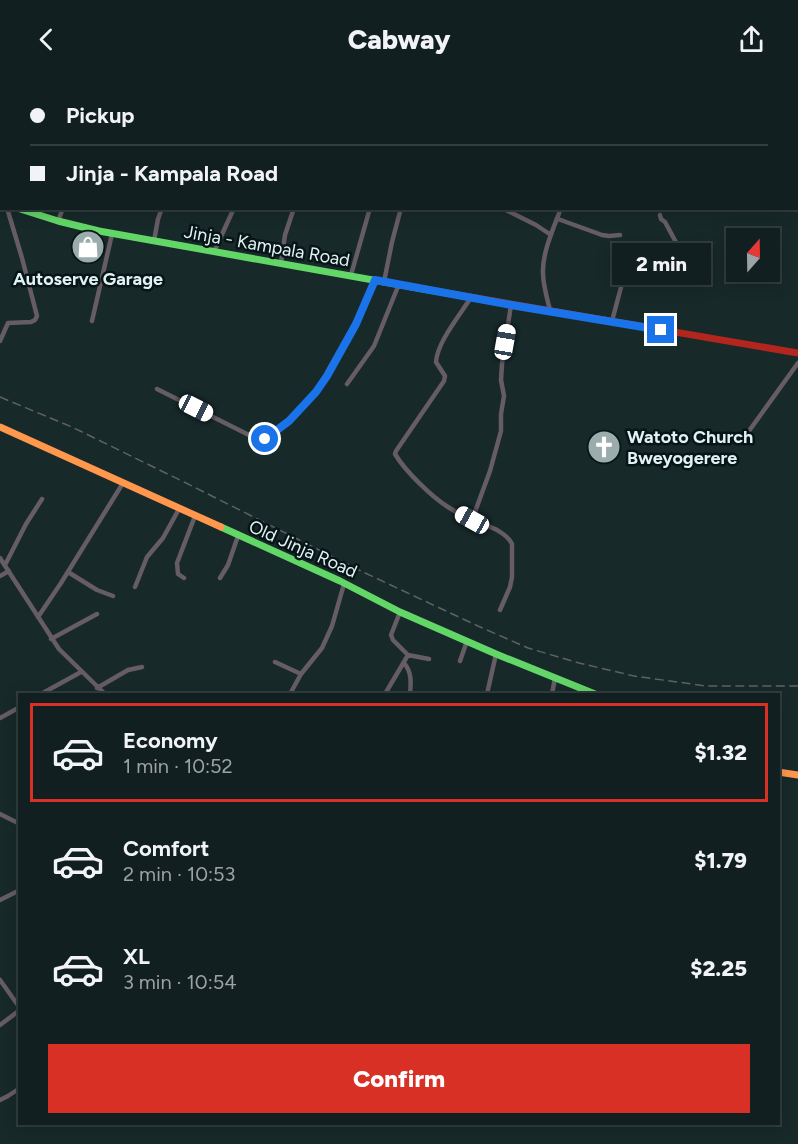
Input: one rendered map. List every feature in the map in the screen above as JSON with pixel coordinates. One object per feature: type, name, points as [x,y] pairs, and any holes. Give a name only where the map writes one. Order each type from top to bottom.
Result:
[{"type":"main road","name":"Jinja - Kampala Road","points":[[23,210],[58,222],[112,234],[798,353]]},
{"type":"main road","name":"Old Jinja Road","points":[[0,427],[344,584],[400,612],[592,693]]},
{"type":"main road","points":[[780,772],[798,775]]},
{"type":"street","points":[[0,341],[8,323],[31,322],[36,320],[37,316],[8,210]]},
{"type":"street","points":[[58,222],[62,210]]},
{"type":"street","points":[[154,241],[161,210]]},
{"type":"street","points":[[214,252],[233,210]]},
{"type":"street","points":[[281,263],[285,235],[293,210]]},
{"type":"street","points":[[351,275],[368,210]]},
{"type":"street","points":[[384,282],[400,210]]},
{"type":"street","points":[[506,210],[551,235]]},
{"type":"street","points":[[550,310],[543,269],[551,235],[560,210]]},
{"type":"street","points":[[612,321],[628,261],[640,254],[677,252],[678,246],[660,215]]},
{"type":"street","points":[[558,219],[602,235],[620,235]]},
{"type":"street","points":[[92,321],[112,234]]},
{"type":"street","points":[[157,389],[255,438],[265,439],[289,421],[316,392],[356,324],[375,280]]},
{"type":"street","points":[[347,384],[374,346],[399,284]]},
{"type":"street","points":[[471,298],[442,342],[438,353],[436,362],[445,376],[444,381],[395,454],[418,482],[439,501],[508,537],[512,543],[512,578],[500,610]]},
{"type":"street","points":[[472,520],[490,471],[501,431],[504,396],[501,380],[502,364],[511,305]]},
{"type":"street","points":[[748,431],[798,363]]},
{"type":"street","points":[[38,617],[123,483]]},
{"type":"street","points":[[6,565],[26,524],[42,499]]},
{"type":"street","points":[[135,587],[147,557],[163,538],[179,509]]},
{"type":"street","points":[[184,578],[178,574],[177,563],[195,516]]},
{"type":"street","points":[[220,578],[228,564],[238,536]]},
{"type":"street","points":[[0,558],[51,639],[104,693]]},
{"type":"street","points":[[0,576],[9,571]]},
{"type":"street","points":[[68,572],[97,590],[113,596]]},
{"type":"street","points":[[291,693],[325,641],[332,626],[344,584]]},
{"type":"street","points":[[400,612],[391,635],[393,640],[408,655],[429,659]]},
{"type":"street","points":[[51,639],[97,614]]},
{"type":"street","points":[[460,661],[467,642]]},
{"type":"street","points":[[487,693],[496,654]]},
{"type":"street","points":[[386,693],[408,655]]},
{"type":"street","points":[[275,662],[301,674]]},
{"type":"street","points":[[404,663],[410,674],[410,693]]},
{"type":"street","points":[[97,688],[128,670],[142,667]]},
{"type":"street","points":[[44,693],[81,672]]},
{"type":"street","points":[[552,693],[555,678]]},
{"type":"street","points":[[0,718],[18,708]]},
{"type":"street","points":[[0,814],[18,823]]},
{"type":"street","points":[[0,900],[18,891]]},
{"type":"street","points":[[0,980],[18,1006]]},
{"type":"street","points":[[0,1025],[18,1011]]},
{"type":"street","points":[[0,1093],[2,1099],[18,1089]]},
{"type":"railway","points":[[0,397],[72,427],[363,572],[528,648],[634,676],[706,686],[798,686]]},
{"type":"traffic: fast","points":[[23,210],[99,231],[429,290]]},
{"type":"traffic: fast","points":[[221,527],[340,581],[400,612],[593,693]]},
{"type":"traffic: slow","points":[[0,427],[221,527]]},
{"type":"traffic: slow","points":[[780,772],[798,775]]},
{"type":"traffic: jam","points":[[429,290],[798,353]]},
{"type":"place","name":"Autoserve Garage","points":[[88,247]]},
{"type":"place","name":"Watoto Church Bweyogerere","points":[[604,447]]},
{"type":"route","points":[[265,439],[289,421],[316,392],[356,324],[375,280],[661,330]]}]
